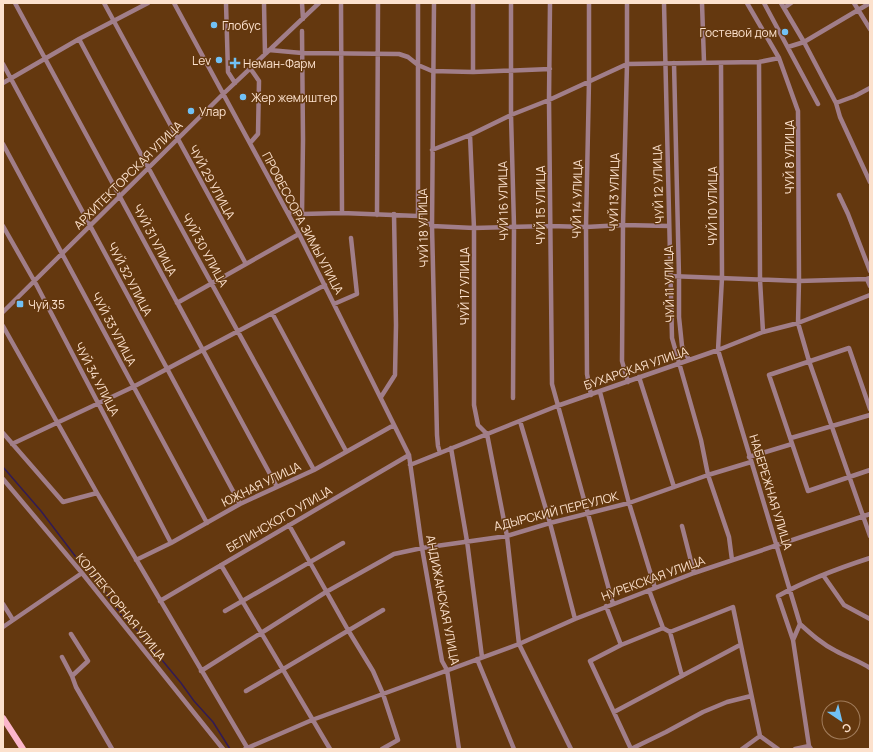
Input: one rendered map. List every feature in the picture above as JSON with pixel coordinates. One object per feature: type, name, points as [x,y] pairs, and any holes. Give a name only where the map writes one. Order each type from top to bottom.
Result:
[{"type":"main road","points":[[3,718],[23,749]]},
{"type":"street","name":"ЧУЙ 31 УЛИЦА","points":[[15,3],[277,487]]},
{"type":"street","name":"ЧУЙ 29 УЛИЦА","points":[[104,3],[246,264]]},
{"type":"street","points":[[3,83],[79,39],[148,3]]},
{"type":"street","name":"ПРОФЕССОРА ЗИМЫ УЛИЦА","points":[[174,3],[288,212],[409,455]]},
{"type":"street","points":[[226,3],[228,72],[235,83]]},
{"type":"street","points":[[264,3],[265,54]]},
{"type":"street","points":[[302,3],[303,19]]},
{"type":"street","name":"АРХИТЕКТОРСКАЯ УЛИЦА","points":[[3,312],[223,94],[319,3]]},
{"type":"street","points":[[341,3],[342,213]]},
{"type":"street","points":[[377,215],[378,3]]},
{"type":"street","points":[[418,3],[418,216]]},
{"type":"street","name":"ЧУЙ 18 УЛИЦА","points":[[434,3],[432,71],[432,226],[437,435],[440,453]]},
{"type":"street","points":[[473,3],[473,72]]},
{"type":"street","name":"ЧУЙ 16 УЛИЦА","points":[[511,3],[511,115],[514,226],[513,398]]},
{"type":"street","name":"ЧУЙ 15 УЛИЦА","points":[[550,3],[549,100],[552,384],[613,604]]},
{"type":"street","name":"ЧУЙ 14 УЛИЦА","points":[[589,3],[586,227],[587,374],[591,395]]},
{"type":"street","name":"ЧУЙ 13 УЛИЦА","points":[[627,3],[622,361],[628,382]]},
{"type":"street","name":"ЧУЙ 12 УЛИЦА","points":[[664,3],[672,338],[678,363],[702,440],[708,475],[729,537],[732,560]]},
{"type":"street","points":[[702,3],[704,62]]},
{"type":"street","name":"ЧУЙ 8 УЛИЦА","points":[[747,3],[779,58],[798,111],[798,323],[809,361],[870,536]]},
{"type":"street","points":[[764,3],[818,104]]},
{"type":"street","points":[[791,3],[782,5],[804,42],[836,102],[840,117],[870,182]]},
{"type":"street","points":[[854,3],[870,29]]},
{"type":"street","points":[[788,47],[804,42],[870,3]]},
{"type":"street","points":[[302,31],[302,214]]},
{"type":"street","name":"ЧУЙ 30 УЛИЦА","points":[[79,39],[314,470]]},
{"type":"street","points":[[269,50],[302,53],[399,54],[408,57],[418,65],[432,71],[473,72],[550,69]]},
{"type":"street","points":[[432,150],[470,135],[511,115],[549,100],[627,64],[759,62],[779,58]]},
{"type":"street","points":[[759,62],[760,280],[763,332]]},
{"type":"street","name":"ЧУЙ 11 УЛИЦА","points":[[674,63],[679,277],[678,317],[682,346],[689,360]]},
{"type":"street","name":"ЧУЙ 10 УЛИЦА","points":[[718,350],[722,278],[721,63]]},
{"type":"street","name":"ЧУЙ 32 УЛИЦА","points":[[3,64],[240,504]]},
{"type":"street","points":[[250,68],[259,81],[258,134],[250,144]]},
{"type":"street","points":[[836,102],[855,96],[870,88]]},
{"type":"street","name":"ЧУЙ 17 УЛИЦА","points":[[470,135],[474,228],[474,405],[478,425],[487,434]]},
{"type":"street","name":"ЧУЙ 33 УЛИЦА","points":[[3,144],[207,523]]},
{"type":"street","points":[[839,195],[850,218],[870,271]]},
{"type":"street","points":[[288,212],[302,214],[342,213],[418,216],[432,226],[474,228],[514,226],[669,226]]},
{"type":"street","points":[[381,397],[395,375],[396,325],[394,214]]},
{"type":"street","name":"ЧУЙ 34 УЛИЦА","points":[[3,226],[99,403],[171,543]]},
{"type":"street","points":[[177,303],[299,234]]},
{"type":"street","points":[[334,304],[356,294],[351,238]]},
{"type":"street","points":[[670,276],[799,281],[868,279],[870,286]]},
{"type":"street","points":[[12,444],[133,387],[324,284]]},
{"type":"street","name":"БУХАРСКАЯ УЛИЦА","points":[[410,465],[557,406],[718,350],[763,332],[798,323],[870,294]]},
{"type":"street","points":[[272,313],[346,451]]},
{"type":"street","points":[[3,326],[97,493],[246,749]]},
{"type":"street","points":[[870,410],[850,348],[769,375],[808,491],[870,470]]},
{"type":"street","name":"НАБЕРЕЖНАЯ УЛИЦА","points":[[718,350],[750,460],[791,589],[800,624]]},
{"type":"street","points":[[639,378],[674,487]]},
{"type":"street","points":[[600,392],[629,503],[655,588]]},
{"type":"street","points":[[790,438],[870,415]]},
{"type":"street","points":[[520,421],[550,523],[575,619]]},
{"type":"street","name":"ЮЖНАЯ УЛИЦА","points":[[136,560],[171,543],[240,504],[314,470],[394,425]]},
{"type":"street","points":[[3,433],[63,502],[97,493]]},
{"type":"street","points":[[487,434],[507,536],[519,644],[571,749]]},
{"type":"street","name":"АДЫРСКИЙ ПЕРЕУЛОК","points":[[201,671],[326,592],[394,554],[422,548],[507,536],[550,523],[629,503],[792,444]]},
{"type":"street","points":[[451,448],[467,541],[479,658],[514,749]]},
{"type":"street","name":"АНДИЖАНСКАЯ УЛИЦА","points":[[409,455],[422,548],[442,661],[447,670],[459,749]]},
{"type":"street","name":"БЕЛИНСКОГО УЛИЦА","points":[[160,601],[409,455]]},
{"type":"street","name":"КОЛЛЕКТОРНАЯ УЛИЦА","points":[[3,479],[82,574],[223,749]]},
{"type":"street","name":"НУРЕКСКАЯ УЛИЦА","points":[[246,749],[312,720],[519,644],[606,606],[694,573],[870,514]]},
{"type":"street","points":[[289,525],[326,592],[373,671],[383,694],[398,740],[382,749]]},
{"type":"street","points":[[682,526],[694,573]]},
{"type":"street","points":[[225,611],[343,543]]},
{"type":"street","points":[[795,749],[810,748],[793,640],[778,596],[823,575],[870,558]]},
{"type":"street","points":[[221,565],[330,749]]},
{"type":"street","points":[[3,627],[82,574]]},
{"type":"street","points":[[823,575],[844,605],[870,619]]},
{"type":"street","points":[[649,590],[664,628],[670,632],[682,676]]},
{"type":"street","points":[[3,604],[12,620]]},
{"type":"street","points":[[606,606],[621,645]]},
{"type":"street","points":[[670,632],[733,607],[760,736],[778,749]]},
{"type":"street","points":[[246,691],[383,610]]},
{"type":"street","points":[[793,640],[800,624],[815,637],[836,651],[857,660],[870,668]]},
{"type":"street","points":[[664,628],[621,645],[590,661],[631,749],[703,712],[727,702],[751,696]]},
{"type":"street","points":[[72,634],[88,662],[72,676]]},
{"type":"street","points":[[614,712],[740,645]]},
{"type":"street","points":[[62,657],[76,687],[112,749]]},
{"type":"street","points":[[742,749],[760,736]]},
{"type":"waterway","points":[[3,467],[41,511],[82,565],[92,573],[122,616],[138,631],[194,701],[213,722],[230,749]]},
{"type":"place","name":"Глобус","points":[[214,25]]},
{"type":"place","name":"Гостевой дом","points":[[785,32]]},
{"type":"place","name":"Lev","points":[[219,60]]},
{"type":"place","name":"Неман-Фарм","points":[[235,63]]},
{"type":"place","name":"Жер жемиштер","points":[[243,97]]},
{"type":"place","name":"Улар","points":[[191,111]]},
{"type":"place","name":"Чуй 35","points":[[20,304]]}]
